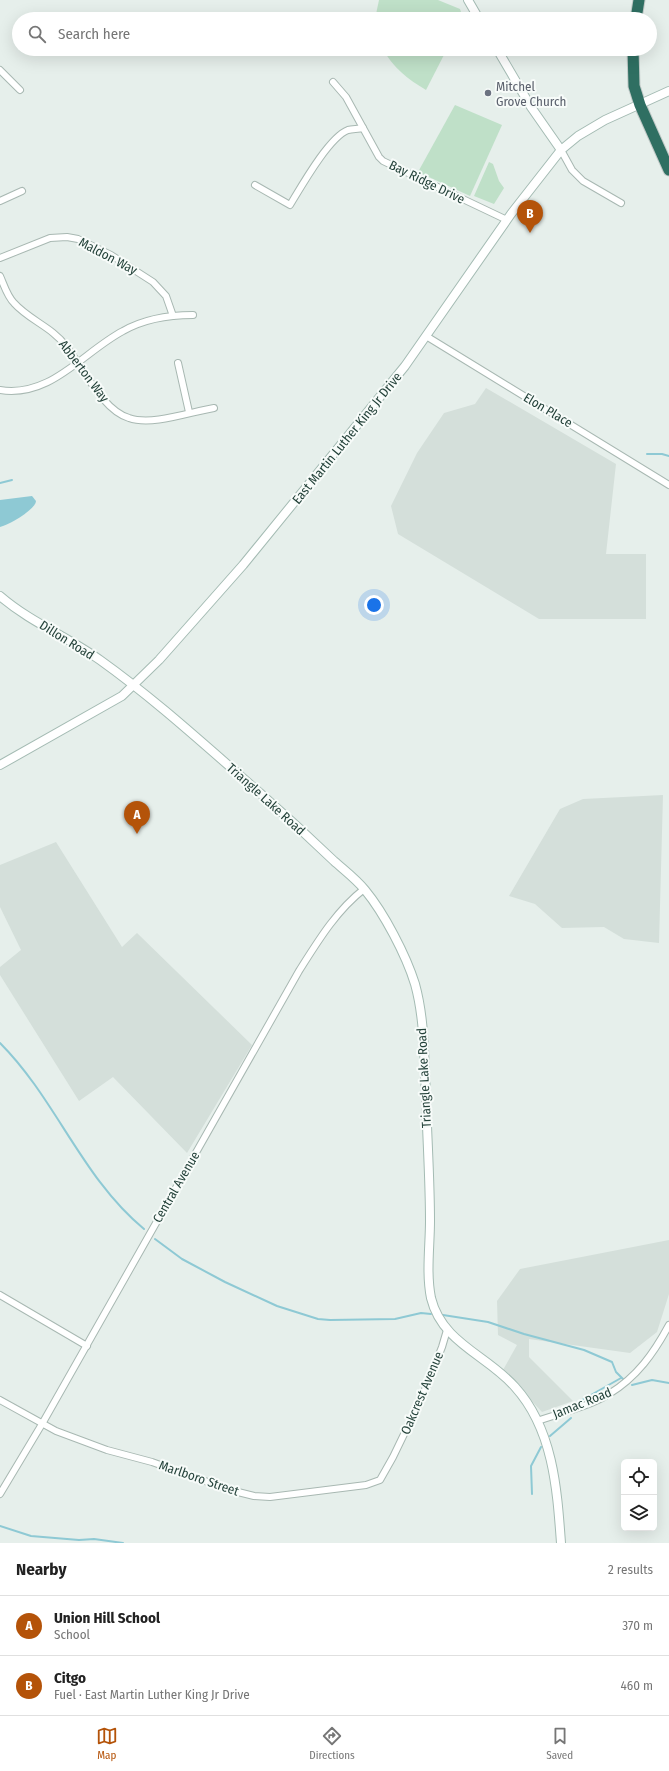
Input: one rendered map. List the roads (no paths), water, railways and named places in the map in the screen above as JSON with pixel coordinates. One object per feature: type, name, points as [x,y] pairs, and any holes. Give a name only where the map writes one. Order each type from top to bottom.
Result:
[{"type":"highway","points":[[637,12],[639,0]]},
{"type":"highway","points":[[632,56],[634,86],[640,105],[669,170]]},
{"type":"street","points":[[470,1],[476,12]]},
{"type":"street","points":[[501,56],[531,107],[572,170],[583,181],[621,203]]},
{"type":"street","points":[[0,70],[20,90]]},
{"type":"street","name":"Bay Ridge Drive","points":[[333,82],[346,96],[379,158],[507,220]]},
{"type":"street","name":"East Martin Luther King Jr Drive","points":[[0,765],[122,696],[159,660],[243,565],[401,372],[507,220],[560,150],[578,136],[605,120],[669,91]]},
{"type":"street","points":[[255,185],[290,205],[315,165],[337,138],[347,130],[363,128]]},
{"type":"street","points":[[0,201],[22,191]]},
{"type":"street","name":"Maldon Way","points":[[0,258],[50,238],[67,237],[78,239],[112,255],[153,282],[166,296],[173,316]]},
{"type":"street","name":"Abberton Way","points":[[0,276],[13,302],[24,313],[57,336],[66,345],[104,398],[114,409],[128,418],[145,420],[214,408]]},
{"type":"street","points":[[0,390],[21,390],[37,386],[54,379],[122,331],[145,322],[173,316],[193,315]]},
{"type":"street","name":"Elon Place","points":[[426,336],[669,485]]},
{"type":"street","points":[[178,363],[189,412]]},
{"type":"street","name":"Dillon Road","points":[[0,596],[19,610],[99,660],[133,686]]},
{"type":"street","name":"Triangle Lake Road","points":[[133,686],[291,820],[364,889],[390,928],[403,953],[415,984],[422,1024],[430,1219],[429,1272],[431,1296],[436,1312],[447,1330],[468,1350],[505,1376],[517,1389],[537,1421],[547,1445],[552,1464],[561,1543]]},
{"type":"street","name":"Central Avenue","points":[[0,1494],[42,1424],[299,971],[334,919],[348,902],[364,889]]},
{"type":"street","points":[[0,1295],[86,1346]]},
{"type":"street","name":"Jamac Road","points":[[537,1421],[608,1395],[625,1383],[651,1357],[669,1325]]},
{"type":"street","name":"Oakcrest Avenue","points":[[394,1454],[422,1397],[442,1347],[447,1330]]},
{"type":"street","name":"Marlboro Street","points":[[0,1400],[56,1431],[84,1442],[152,1462],[230,1490],[254,1496],[270,1497],[374,1483],[383,1476],[394,1454]]},
{"type":"water","points":[[32,496],[36,501],[32,508],[15,520],[0,527],[0,500]]},
{"type":"waterway","points":[[647,454],[662,454],[669,456]]},
{"type":"waterway","points":[[0,483],[12,480]]},
{"type":"waterway","points":[[0,1043],[20,1065],[103,1186],[122,1209],[144,1229]]},
{"type":"waterway","points":[[155,1239],[182,1259],[225,1282],[277,1306],[318,1319],[395,1319],[421,1313],[431,1314]]},
{"type":"waterway","points":[[443,1315],[488,1322],[524,1334],[584,1350],[612,1362],[616,1372],[623,1379]]},
{"type":"waterway","points":[[575,1404],[621,1378]]},
{"type":"waterway","points":[[632,1385],[652,1380],[669,1383]]},
{"type":"waterway","points":[[550,1436],[571,1418]]},
{"type":"waterway","points":[[532,1494],[531,1466],[541,1447]]},
{"type":"waterway","points":[[0,1526],[31,1536],[79,1540],[94,1539],[123,1543]]},
{"type":"place","name":"Mitchel Grove Church","points":[[488,93]]},
{"type":"place","name":"Citgo","points":[[530,233]]},
{"type":"place","name":"Union Hill School","points":[[137,834]]}]
